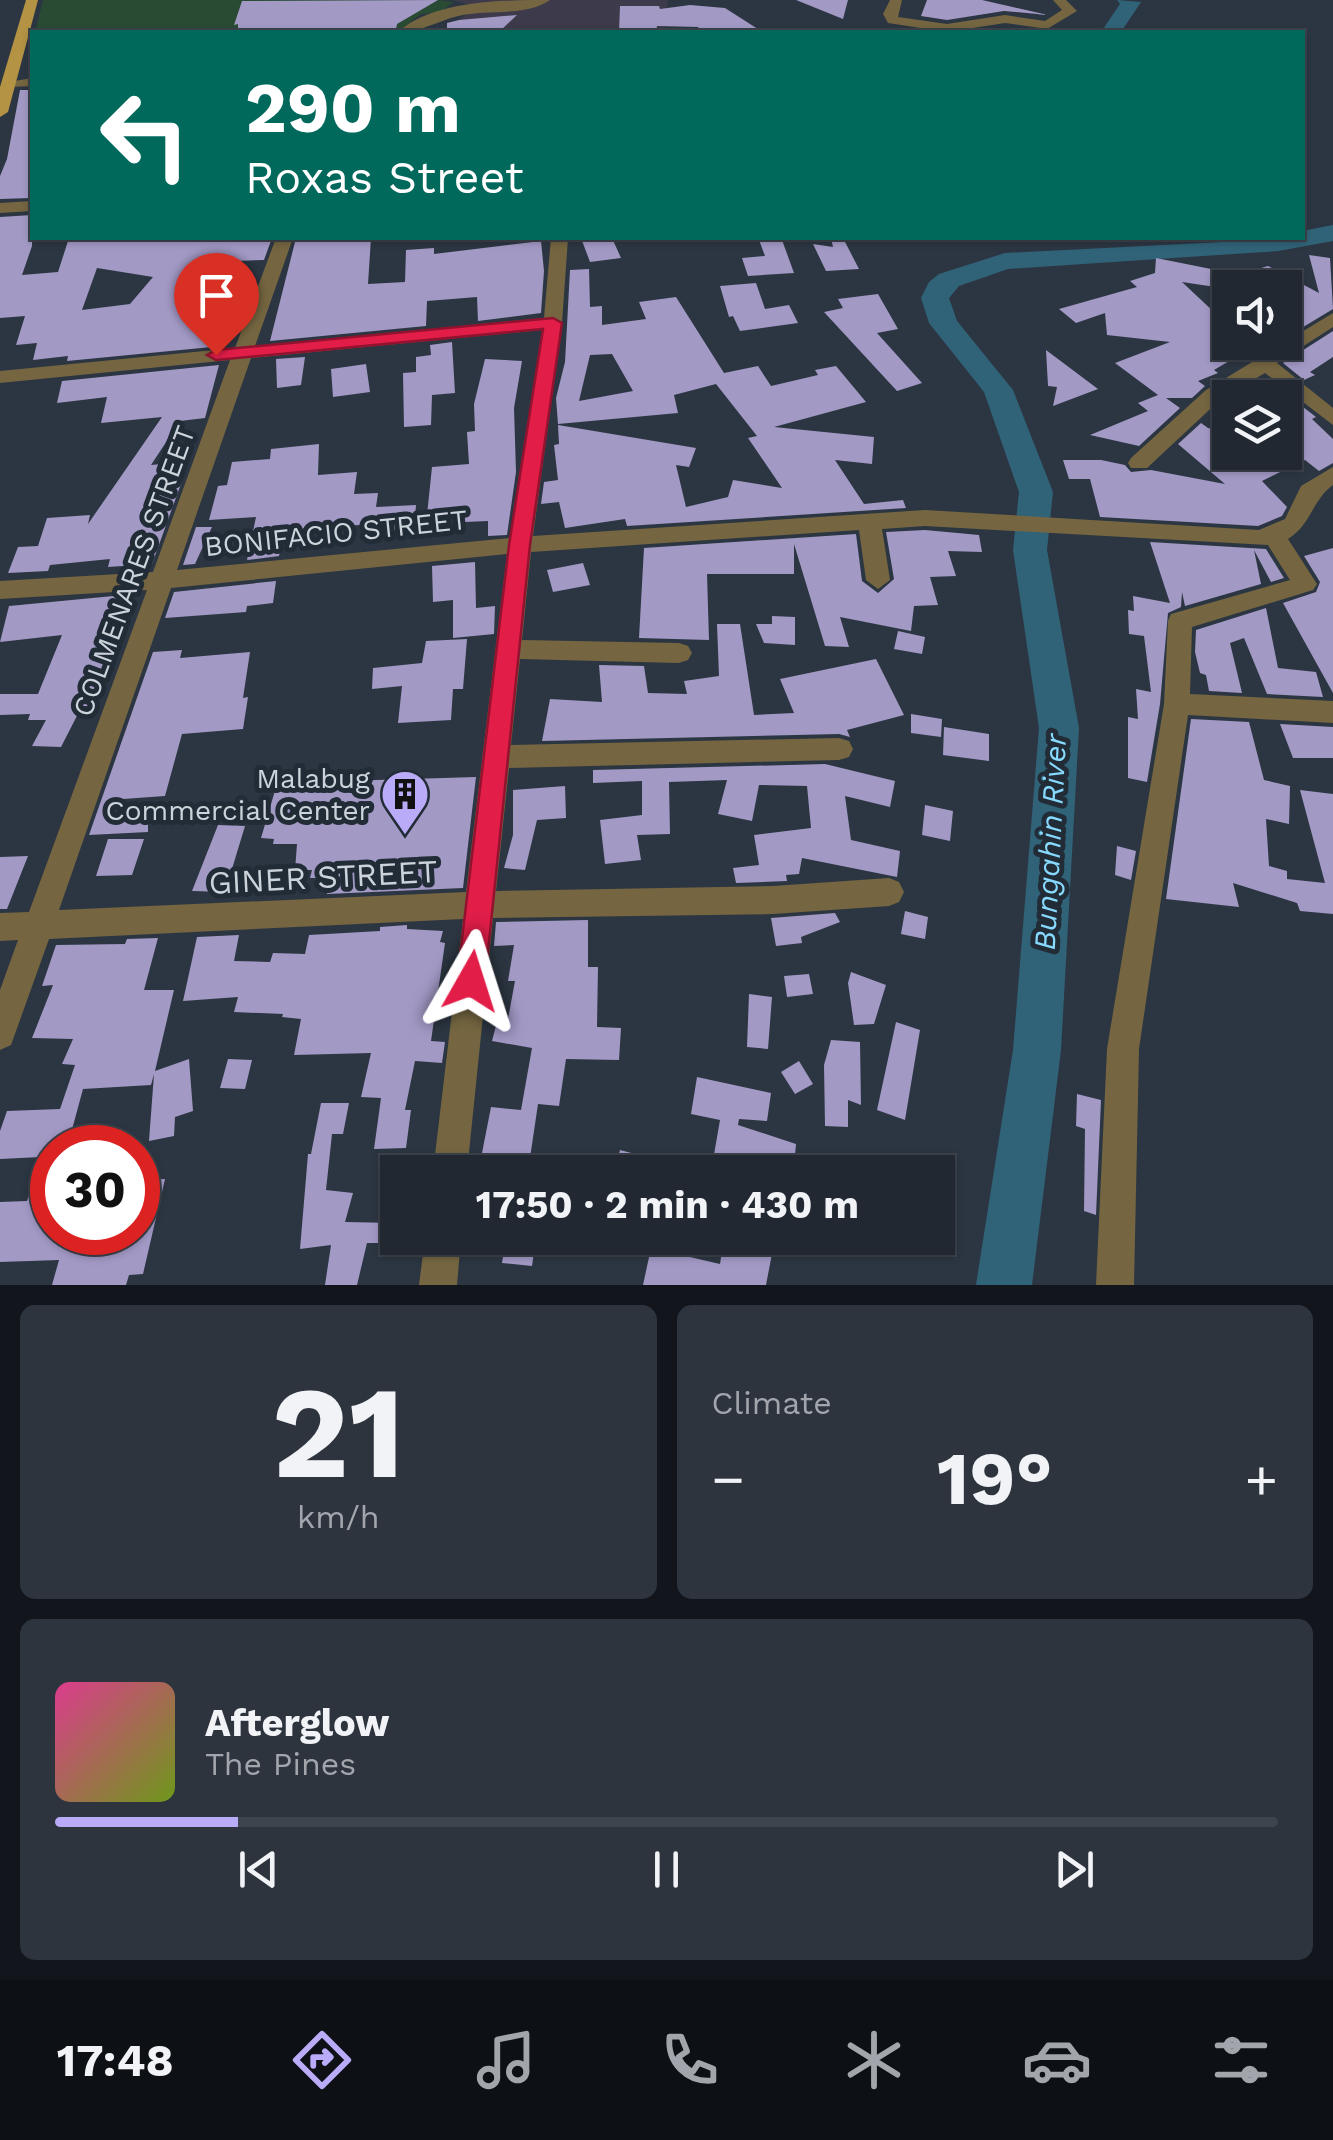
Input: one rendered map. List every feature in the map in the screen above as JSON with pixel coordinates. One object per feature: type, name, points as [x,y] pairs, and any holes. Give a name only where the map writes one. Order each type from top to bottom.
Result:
[{"type":"main road","points":[[0,112],[32,0]]},
{"type":"street","points":[[408,30],[479,8],[525,6],[544,0]]},
{"type":"street","points":[[896,0],[890,17],[915,29],[1005,20],[1046,24],[1070,11],[1060,0]]},
{"type":"street","points":[[10,83],[30,82]]},
{"type":"street","points":[[0,208],[30,206]]},
{"type":"street","name":"COLMENARES STREET","points":[[0,1034],[283,240]]},
{"type":"street","points":[[452,1155],[520,545],[553,323],[560,240]]},
{"type":"street","points":[[1266,365],[1268,359],[1333,319]]},
{"type":"street","points":[[0,377],[553,323]]},
{"type":"street","points":[[1266,365],[1333,418]]},
{"type":"street","points":[[1139,463],[1208,396],[1242,374],[1266,365]]},
{"type":"street","points":[[1114,1285],[1123,1049],[1177,704],[1180,621],[1198,612],[1305,584],[1274,536],[1295,526],[1304,513],[1310,491],[1333,474]]},
{"type":"street","name":"BONIFACIO STREET","points":[[0,590],[162,580],[520,545],[868,521],[976,520],[1274,536]]},
{"type":"street","points":[[868,521],[878,580]]},
{"type":"street","points":[[510,649],[679,653]]},
{"type":"street","points":[[1177,704],[1333,712]]},
{"type":"street","points":[[499,757],[839,749]]},
{"type":"street","name":"GINER STREET","points":[[0,926],[479,905],[774,900],[889,892]]},
{"type":"street","points":[[438,1285],[441,1255]]},
{"type":"shaded area","points":[[453,0],[668,0],[664,30],[444,30],[477,7]]},
{"type":"green space","points":[[43,0],[454,2],[440,12],[421,14],[400,30],[36,30]]},
{"type":"building","points":[[438,0],[390,30],[238,30],[238,24],[234,25],[242,1]]},
{"type":"building","points":[[796,0],[848,0],[843,19]]},
{"type":"building","points":[[927,0],[982,0],[1048,15],[1004,11],[947,20],[921,16]]},
{"type":"building","points":[[690,5],[725,8],[759,30],[657,26],[656,30],[619,30],[620,6],[660,9]]},
{"type":"building","points":[[517,15],[501,30],[447,30],[447,23]]},
{"type":"building","points":[[20,90],[30,90],[30,198],[0,199],[0,176]]},
{"type":"building","points":[[30,215],[32,246],[22,275],[58,272],[68,240],[271,240],[264,260],[234,261],[208,293],[202,336],[223,334],[222,346],[67,361],[68,356],[33,360],[37,343],[16,345],[25,316],[0,318],[0,217]],"holes":[[[97,268],[153,277],[130,304],[82,310]]]},
{"type":"building","points":[[295,240],[371,240],[368,284],[405,282],[406,250],[434,248],[434,254],[541,241],[541,313],[478,321],[477,297],[427,301],[426,326],[270,341]]},
{"type":"building","points":[[582,240],[613,240],[621,258],[590,262]]},
{"type":"building","points":[[759,240],[782,240],[794,273],[748,276],[742,258],[765,256]]},
{"type":"building","points":[[831,240],[844,240],[859,269],[826,271],[813,244],[833,247]]},
{"type":"building","points":[[1309,255],[1330,258],[1333,309],[1302,328],[1302,284],[1319,293]]},
{"type":"building","points":[[1156,258],[1216,270],[1212,270],[1212,286],[1182,282],[1212,310],[1212,360],[1231,360],[1214,370],[1218,373],[1198,381],[1205,386],[1192,398],[1166,398],[1180,408],[1139,446],[1090,435],[1148,411],[1138,403],[1158,395],[1115,363],[1170,342],[1107,335],[1105,313],[1076,323],[1059,309],[1137,287],[1130,281],[1155,273]]},
{"type":"building","points":[[589,269],[590,307],[602,306],[602,325],[646,319],[639,302],[676,297],[724,373],[758,366],[771,386],[818,375],[815,370],[836,366],[866,402],[774,427],[874,437],[872,464],[835,460],[864,504],[903,500],[906,508],[627,526],[625,519],[565,528],[559,502],[541,504],[544,482],[558,480],[554,445],[559,444],[558,425],[696,448],[689,467],[676,465],[686,507],[728,497],[733,480],[782,488],[748,438],[757,436],[716,384],[674,395],[678,413],[558,424],[556,398],[565,362],[570,270]],"holes":[[[612,354],[633,391],[579,401],[590,355]]]},
{"type":"building","points":[[756,283],[765,309],[789,305],[798,323],[740,331],[733,316],[729,317],[720,286]]},
{"type":"building","points":[[878,294],[898,329],[877,333],[922,383],[897,391],[824,312],[843,308],[838,299]]},
{"type":"building","points":[[1333,331],[1333,357],[1304,380],[1283,363],[1302,360],[1302,351]]},
{"type":"building","points":[[452,342],[455,393],[432,395],[431,425],[404,427],[403,373],[416,372],[416,357],[431,355],[430,345]]},
{"type":"building","points":[[1046,350],[1098,389],[1053,406],[1057,387],[1048,386]]},
{"type":"building","points":[[305,357],[301,385],[277,388],[276,359]]},
{"type":"building","points":[[485,359],[522,361],[514,408],[516,472],[507,535],[488,536],[488,521],[465,522],[465,512],[427,515],[432,467],[469,464],[467,432],[475,431],[474,404]]},
{"type":"building","points":[[366,364],[370,392],[333,397],[331,369]]},
{"type":"building","points":[[219,365],[205,418],[180,421],[151,465],[183,462],[181,484],[152,564],[108,567],[110,559],[50,565],[48,571],[8,573],[18,547],[38,546],[47,518],[90,515],[88,524],[162,417],[101,423],[107,397],[57,403],[62,381]]},
{"type":"building","points":[[1302,406],[1333,439],[1333,463],[1319,471],[1302,461]]},
{"type":"building","points":[[1201,423],[1212,429],[1212,470],[1285,470],[1262,481],[1287,507],[1282,516],[1258,526],[1100,517],[1090,479],[1069,479],[1063,460],[1101,460],[1125,465],[1131,472],[1151,470],[1225,484],[1178,444]]},
{"type":"building","points":[[319,444],[318,475],[357,472],[354,494],[378,493],[376,507],[416,505],[414,529],[388,531],[389,523],[284,530],[279,556],[247,560],[256,517],[209,520],[218,486],[227,485],[232,462],[270,459],[271,449]]},
{"type":"building","points":[[196,527],[212,527],[195,564],[183,565]]},
{"type":"building","points":[[925,530],[979,535],[982,552],[948,551],[956,576],[930,577],[938,605],[914,606],[911,631],[840,617],[849,647],[825,646],[794,544],[794,574],[707,574],[709,640],[639,638],[644,548],[856,534],[862,581],[878,593],[894,579],[886,532]]},
{"type":"building","points":[[1150,542],[1266,549],[1284,578],[1271,582],[1254,550],[1261,584],[1185,606],[1182,592],[1181,607],[1168,613],[1160,704],[1147,782],[1128,778],[1128,717],[1138,719],[1136,689],[1151,692],[1144,636],[1129,634],[1128,610],[1134,611],[1133,596],[1170,603]]},
{"type":"building","points":[[1333,548],[1333,693],[1283,603],[1316,592],[1320,582],[1304,556]]},
{"type":"building","points":[[475,562],[476,608],[495,606],[494,634],[453,638],[453,600],[433,602],[432,566]]},
{"type":"building","points":[[583,563],[590,585],[553,592],[547,570]]},
{"type":"building","points":[[276,581],[273,603],[247,606],[246,612],[165,618],[174,592]]},
{"type":"building","points":[[124,595],[112,634],[124,634],[102,692],[93,692],[88,706],[82,706],[61,747],[32,746],[46,720],[28,720],[30,714],[0,715],[0,694],[38,694],[62,635],[0,642],[9,606]]},
{"type":"building","points":[[1266,608],[1278,668],[1316,672],[1323,697],[1267,694],[1244,638],[1230,643],[1242,693],[1209,691],[1195,652],[1196,630]]},
{"type":"building","points":[[772,616],[795,617],[795,645],[764,643],[756,624],[772,624]]},
{"type":"building","points":[[717,624],[740,624],[754,715],[794,713],[780,679],[876,659],[904,715],[847,730],[850,737],[839,734],[542,741],[550,699],[602,702],[599,665],[644,666],[648,693],[687,694],[684,681],[719,676]]},
{"type":"building","points":[[898,631],[925,637],[922,654],[894,649]]},
{"type":"building","points":[[467,639],[463,689],[453,689],[451,720],[398,723],[402,686],[372,689],[373,668],[422,663],[426,641]]},
{"type":"building","points":[[182,650],[180,658],[250,652],[243,729],[182,734],[165,796],[109,800],[109,819],[148,821],[148,832],[89,835],[153,652]]},
{"type":"building","points":[[911,714],[942,719],[941,737],[911,733]]},
{"type":"building","points":[[1191,719],[1249,722],[1264,780],[1290,786],[1289,824],[1266,819],[1269,866],[1287,871],[1287,879],[1325,883],[1300,790],[1333,794],[1333,914],[1300,911],[1297,903],[1233,883],[1239,907],[1166,899]]},
{"type":"building","points":[[1280,724],[1333,727],[1333,758],[1293,758]]},
{"type":"building","points":[[944,727],[989,734],[989,761],[943,755]]},
{"type":"building","points":[[825,764],[895,781],[890,807],[845,796],[851,840],[900,851],[897,877],[802,858],[799,874],[786,875],[787,881],[736,883],[733,868],[759,865],[754,835],[811,828],[807,786],[759,785],[752,821],[718,814],[727,780],[669,782],[670,834],[637,835],[641,860],[605,864],[600,820],[642,815],[642,781],[593,783],[593,770]]},
{"type":"building","name":"Malabug Commercial Center","points":[[279,777],[308,778],[306,786],[476,777],[463,888],[327,894],[329,878],[310,878],[312,870],[295,870],[297,844],[273,844],[274,839],[261,838]]},
{"type":"building","points":[[565,786],[566,818],[537,820],[525,870],[504,868],[513,835],[513,790]]},
{"type":"building","points":[[925,805],[953,811],[950,841],[922,835]]},
{"type":"building","points":[[218,825],[245,826],[225,892],[192,891]]},
{"type":"building","points":[[108,839],[144,839],[132,875],[96,876]]},
{"type":"building","points":[[1117,846],[1136,851],[1131,880],[1115,875]]},
{"type":"building","points":[[28,856],[7,909],[0,909],[0,857]]},
{"type":"building","points":[[905,911],[928,917],[925,939],[901,934]]},
{"type":"building","points":[[835,913],[840,922],[801,937],[802,943],[776,946],[771,918]]},
{"type":"building","points":[[588,920],[588,967],[598,967],[597,1027],[621,1028],[619,1060],[566,1059],[559,1106],[538,1104],[530,1155],[482,1153],[491,1107],[521,1110],[532,1048],[492,1041],[498,1018],[508,1019],[515,981],[508,981],[514,945],[494,946],[496,922]]},
{"type":"building","points":[[407,925],[407,929],[443,931],[440,942],[445,943],[431,1041],[445,1042],[442,1063],[415,1061],[405,1110],[411,1110],[406,1148],[374,1149],[381,1098],[361,1097],[371,1053],[294,1055],[301,1019],[282,1017],[283,1014],[234,1012],[238,997],[183,1001],[197,937],[239,935],[234,961],[270,962],[273,953],[305,954],[309,935],[380,931],[380,927]]},
{"type":"building","points":[[158,938],[144,990],[174,990],[155,1071],[189,1059],[193,1111],[175,1117],[174,1136],[160,1139],[160,1125],[150,1125],[154,1074],[151,1085],[83,1089],[73,1125],[30,1125],[30,1158],[0,1159],[0,1131],[7,1111],[60,1109],[75,1065],[62,1064],[73,1039],[32,1038],[53,985],[42,986],[56,945],[125,944],[127,939]]},
{"type":"building","points":[[851,972],[886,985],[874,1024],[854,1025],[848,983]]},
{"type":"building","points":[[809,974],[813,994],[787,997],[784,976]]},
{"type":"building","points":[[749,994],[772,997],[768,1049],[747,1047]]},
{"type":"building","points":[[896,1022],[920,1030],[905,1120],[877,1110]]},
{"type":"building","points":[[831,1040],[860,1042],[861,1105],[848,1100],[848,1127],[825,1126],[824,1065]]},
{"type":"building","points":[[228,1059],[252,1060],[245,1089],[220,1088]]},
{"type":"building","points":[[799,1061],[813,1084],[795,1094],[781,1072]]},
{"type":"building","points":[[697,1077],[771,1093],[767,1121],[739,1119],[738,1125],[796,1144],[795,1155],[714,1155],[720,1120],[691,1114]]},
{"type":"building","points":[[1077,1094],[1101,1100],[1096,1215],[1084,1211],[1085,1129],[1076,1126]]},
{"type":"building","points":[[321,1103],[349,1103],[343,1134],[332,1134],[326,1190],[353,1193],[345,1222],[380,1223],[380,1243],[367,1243],[357,1285],[325,1285],[331,1245],[300,1249]]},
{"type":"building","points":[[30,1192],[30,1255],[147,1255],[143,1274],[129,1275],[126,1285],[52,1285],[59,1260],[0,1262],[0,1202],[27,1201]]},
{"type":"building","points":[[503,1255],[534,1255],[532,1266],[502,1263]]},
{"type":"building","points":[[649,1255],[681,1255],[720,1264],[721,1255],[772,1255],[766,1285],[643,1285]]},
{"type":"waterway","points":[[1112,30],[1131,2],[1127,0]]},
{"type":"waterway","name":"Bungahin River","points":[[1305,238],[1333,233]]},
{"type":"waterway","name":"Bungahin River","points":[[1004,1285],[1037,1050],[1059,728],[1030,550],[1036,492],[998,390],[943,323],[935,298],[949,280],[1005,261],[1294,240]]},
{"type":"place","name":"Malabug Commercial Center","points":[[405,836]]},
{"type":"route","points":[[216,355],[553,323],[520,545],[471,981]]}]
